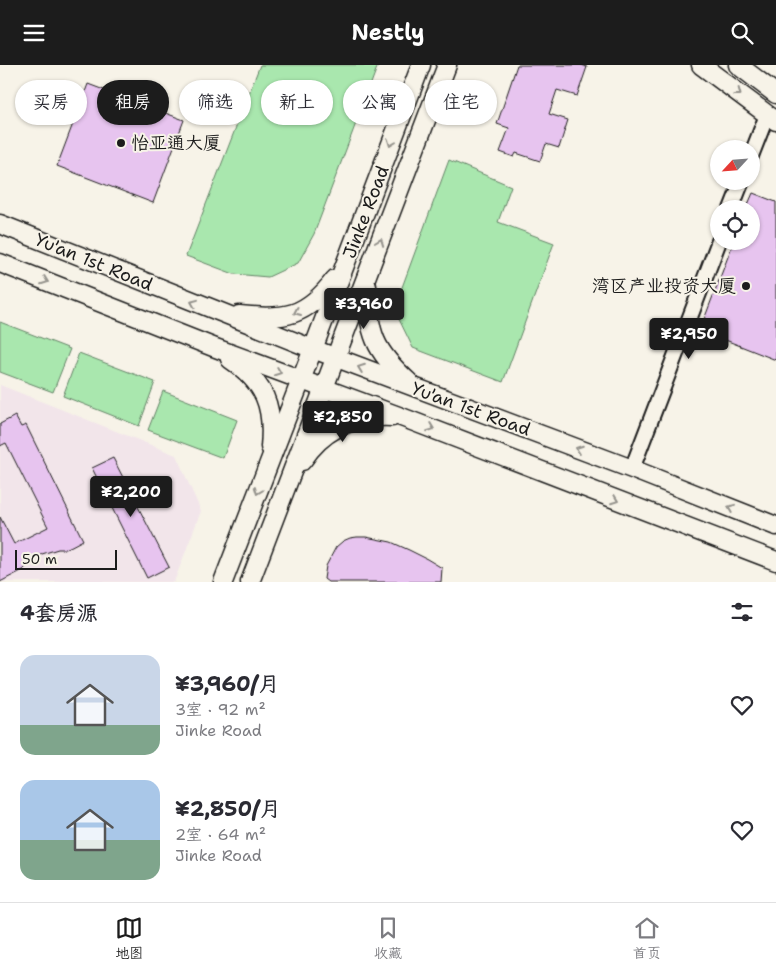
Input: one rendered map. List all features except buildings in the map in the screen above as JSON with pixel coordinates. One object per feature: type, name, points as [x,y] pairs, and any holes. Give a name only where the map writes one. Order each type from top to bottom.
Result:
[{"type":"main road","name":"Jinke Road","points":[[222,582],[301,381],[421,65]]},
{"type":"main road","name":"Jinke Road","points":[[250,582],[447,65]]},
{"type":"main road","points":[[701,65],[772,118]]},
{"type":"main road","points":[[738,65],[776,94]]},
{"type":"main road","name":"Yu'an 1st Road","points":[[0,225],[221,314],[632,469],[776,526]]},
{"type":"main road","name":"Yu'an 1st Road","points":[[0,263],[301,381],[404,418],[776,561]]},
{"type":"main road","points":[[221,314],[271,317],[297,313],[318,299],[344,267]]},
{"type":"main road","points":[[366,278],[369,321],[376,343],[389,363],[416,389]]},
{"type":"main road","points":[[213,347],[246,371],[263,392],[269,407],[271,422],[267,468]]},
{"type":"main road","points":[[289,481],[315,444],[338,427],[350,422],[377,417],[404,418]]},
{"type":"street","points":[[760,140],[772,118]]},
{"type":"street","points":[[632,469],[716,250]]},
{"type":"shaded area","points":[[0,385],[176,455],[201,511],[174,582],[0,582]]},
{"type":"green space","points":[[260,65],[378,65],[372,80],[343,80],[343,125],[355,125],[314,234],[298,263],[268,277],[234,274],[186,256],[237,125],[251,125],[251,88]]},
{"type":"green space","points":[[449,160],[511,186],[498,222],[554,243],[503,382],[413,348],[394,309]]},
{"type":"green space","points":[[0,322],[70,349],[53,392],[0,372]]},
{"type":"green space","points":[[79,353],[155,382],[139,426],[63,396]]},
{"type":"green space","points":[[163,391],[237,420],[223,458],[148,430]]},
{"type":"place","name":"怡亚通大厦","points":[[121,143]]},
{"type":"place","name":"湾区产业投资大厦","points":[[746,286]]}]
